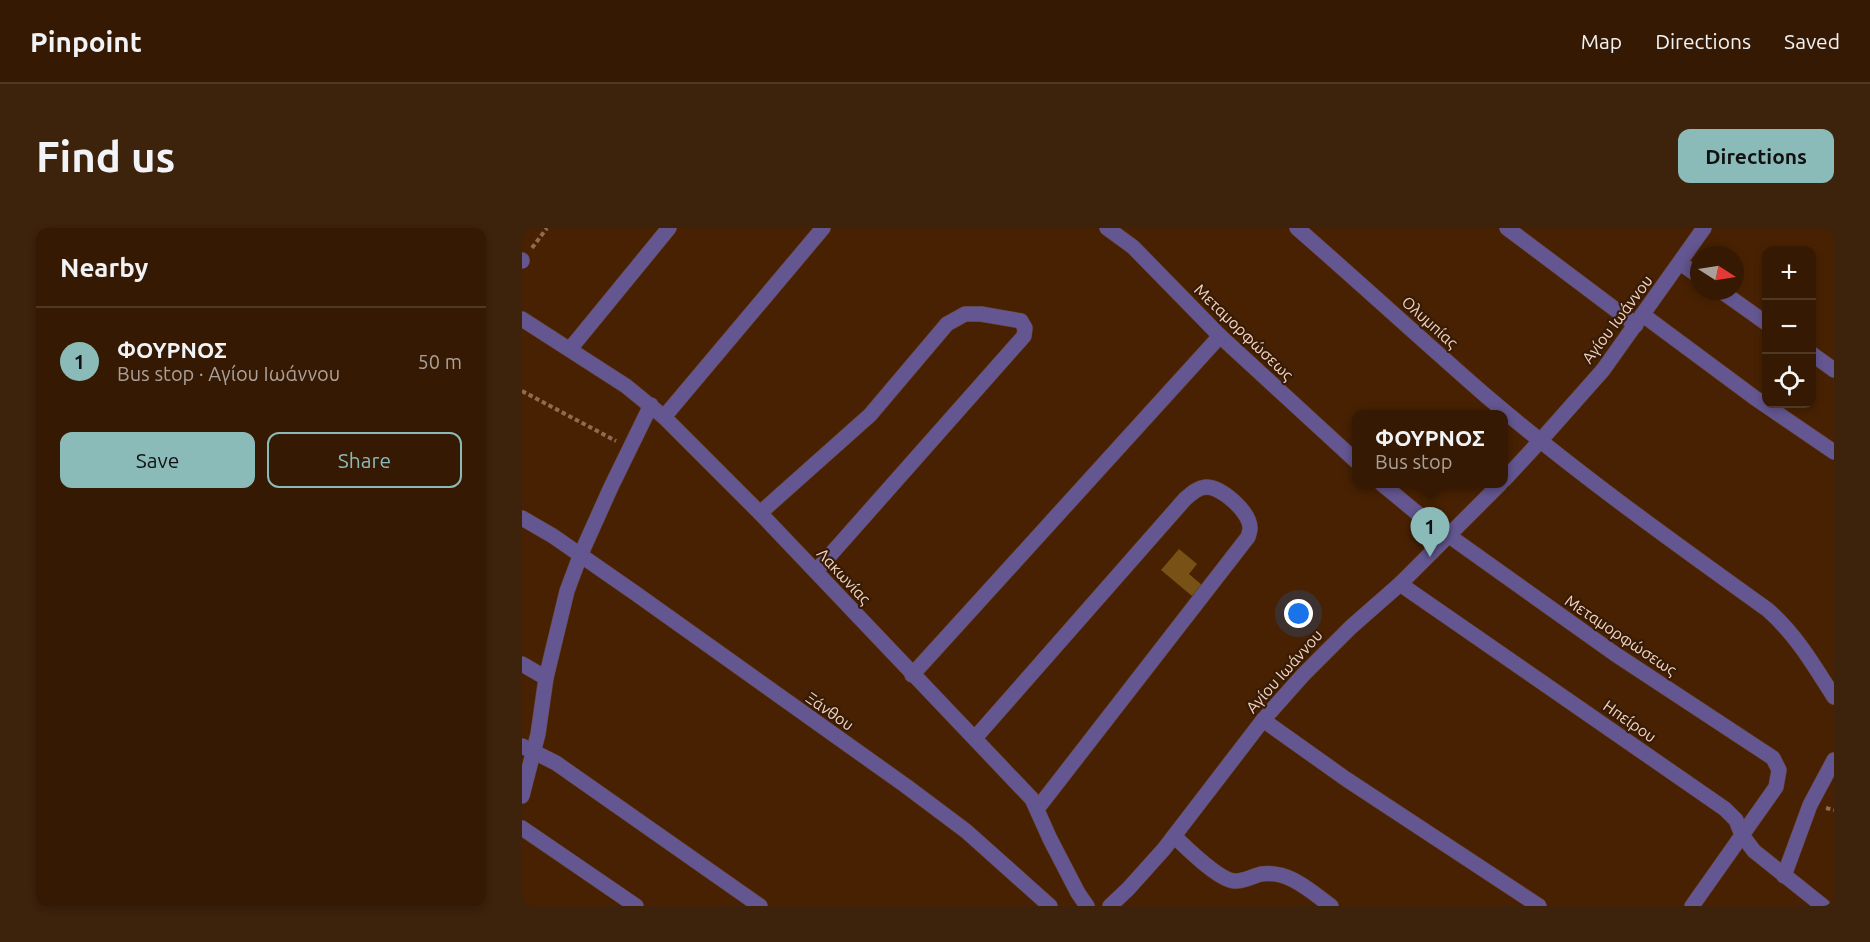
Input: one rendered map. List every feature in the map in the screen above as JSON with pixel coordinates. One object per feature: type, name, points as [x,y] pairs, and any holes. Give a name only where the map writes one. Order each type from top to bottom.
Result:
[{"type":"street","points":[[570,349],[669,228]]},
{"type":"street","points":[[664,417],[823,228]]},
{"type":"street","name":"Μεταμορφώσεως","points":[[1107,228],[1134,247],[1220,336],[1352,456]]},
{"type":"street","name":"Ολυμπίας","points":[[1297,228],[1504,410]]},
{"type":"street","points":[[1507,228],[1834,452]]},
{"type":"street","name":"Αγίου Ιωάννου","points":[[1508,475],[1603,370],[1704,228]]},
{"type":"street","points":[[1680,263],[1690,270]]},
{"type":"street","points":[[1734,300],[1762,320]]},
{"type":"street","points":[[760,513],[870,415],[947,324],[965,314],[981,314],[1021,321],[1025,328],[1024,336],[816,572]]},
{"type":"street","name":"Λακωνίας","points":[[522,320],[570,349],[651,405],[760,513],[1032,799],[1050,839],[1087,906]]},
{"type":"street","points":[[912,675],[1220,336]]},
{"type":"street","points":[[1816,357],[1834,370]]},
{"type":"street","points":[[522,796],[528,750],[538,734],[546,678],[567,591],[580,556],[651,405]]},
{"type":"street","name":"Ολυμπίας","points":[[1508,413],[1632,511],[1768,610],[1788,628],[1834,697]]},
{"type":"street","points":[[975,738],[1185,499],[1198,489],[1209,487],[1232,500],[1247,516],[1251,527],[1248,537],[1037,809]]},
{"type":"street","name":"Μεταμορφώσεως","points":[[1388,488],[1417,513],[1615,654],[1773,758],[1779,770],[1776,787],[1692,906]]},
{"type":"street","name":"Αγίου Ιωάννου","points":[[1116,905],[1174,836],[1263,720],[1327,650],[1400,584],[1495,488]]},
{"type":"street","name":"Ξάνθου","points":[[522,518],[553,536],[635,593],[923,799],[988,850],[1050,906]]},
{"type":"street","name":"Ηπείρου","points":[[1400,584],[1725,809],[1736,820],[1742,835],[1754,851],[1823,906]]},
{"type":"street","points":[[522,664],[546,678]]},
{"type":"street","points":[[1263,720],[1346,779],[1539,906]]},
{"type":"street","points":[[528,750],[556,764],[760,906]]},
{"type":"street","points":[[1785,876],[1810,804],[1834,760]]},
{"type":"street","points":[[522,828],[636,906]]},
{"type":"street","points":[[1174,836],[1220,876],[1235,881],[1260,874],[1277,873],[1291,877],[1331,906]]},
{"type":"path","points":[[522,261],[547,228]]},
{"type":"path","points":[[522,390],[630,448]]},
{"type":"building","points":[[1179,549],[1197,564],[1189,574],[1202,585],[1192,596],[1161,570]]},
{"type":"place","name":"ΦΟΥΡΝΟΣ","points":[[1430,557]]}]
